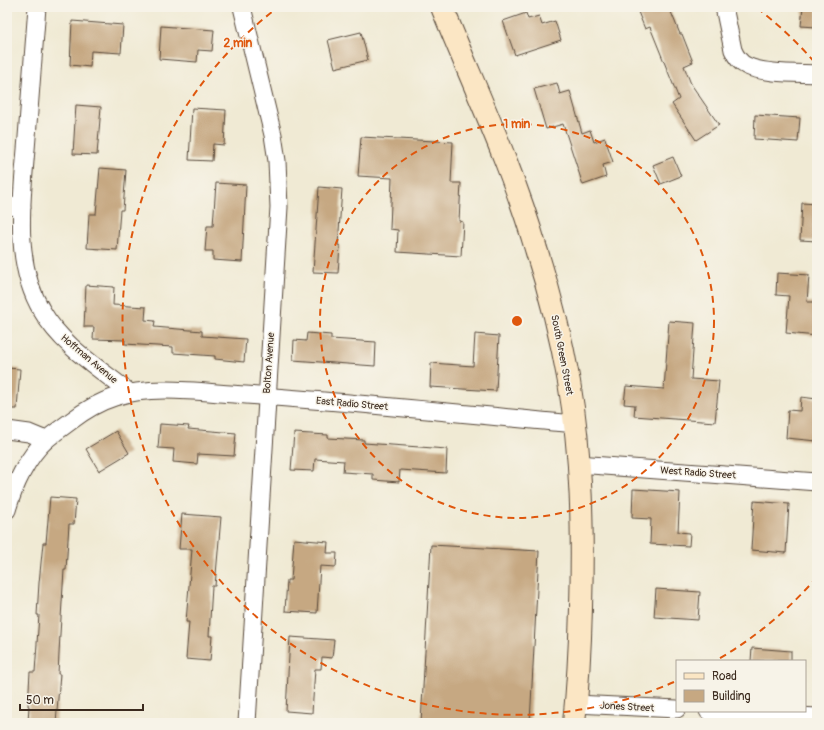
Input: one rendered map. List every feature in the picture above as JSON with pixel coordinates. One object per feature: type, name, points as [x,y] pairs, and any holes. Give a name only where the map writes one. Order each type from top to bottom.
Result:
[{"type":"street","name":"Hoffman Avenue","points":[[37,7],[15,206],[25,264],[33,292],[42,312],[61,336],[130,393]]},
{"type":"street","name":"Bolton Avenue","points":[[242,7],[271,122],[275,148],[279,218],[246,723]]},
{"type":"street","name":"South Green Street","points":[[442,7],[511,177],[536,247],[558,332],[569,383],[578,464],[582,572],[575,714]]},
{"type":"street","points":[[724,7],[733,50],[735,56],[742,64],[759,69],[817,74]]},
{"type":"street","name":"East Radio Street","points":[[130,393],[164,390],[267,397],[574,424]]},
{"type":"street","name":"Hoffman Avenue","points":[[7,510],[10,499],[25,469],[33,455],[46,440],[71,420],[91,408],[115,397],[130,393]]},
{"type":"street","points":[[7,430],[29,433],[46,440]]},
{"type":"street","name":"West Radio Street","points":[[578,464],[817,482]]},
{"type":"street","name":"Jones Street","points":[[575,714],[676,709]]},
{"type":"street","points":[[726,712],[817,717]]},
{"type":"building","points":[[636,7],[669,7],[680,34],[682,34],[693,62],[684,66],[691,84],[719,125],[696,140],[672,104],[679,99],[650,27],[645,29]]},
{"type":"building","points":[[803,7],[817,7],[817,27],[801,26]]},
{"type":"building","points":[[526,13],[528,19],[539,16],[542,25],[555,21],[561,40],[515,55],[503,21]]},
{"type":"building","points":[[72,21],[123,25],[121,53],[91,51],[90,67],[70,65]]},
{"type":"building","points":[[161,26],[214,30],[212,51],[198,50],[197,62],[159,59]]},
{"type":"building","points":[[361,32],[368,60],[335,68],[328,40]]},
{"type":"building","points":[[557,83],[560,94],[570,91],[582,133],[590,130],[594,142],[605,138],[613,162],[603,165],[606,177],[583,185],[563,124],[546,129],[534,89]]},
{"type":"building","points":[[76,105],[101,107],[97,155],[73,154]]},
{"type":"building","points":[[192,108],[226,110],[224,145],[213,144],[212,161],[189,160]]},
{"type":"building","points":[[755,115],[800,118],[798,142],[754,139]]},
{"type":"building","points":[[361,137],[453,142],[451,183],[461,183],[459,221],[463,222],[461,256],[397,252],[398,230],[390,229],[392,178],[358,176]]},
{"type":"building","points":[[673,157],[681,176],[661,184],[653,165]]},
{"type":"building","points":[[100,168],[126,170],[123,210],[120,210],[117,250],[87,248],[89,214],[96,214]]},
{"type":"building","points":[[216,183],[246,185],[242,262],[213,260],[213,251],[205,251],[207,226],[213,226]]},
{"type":"building","points":[[319,187],[342,189],[338,245],[340,246],[338,273],[313,272]]},
{"type":"building","points":[[802,203],[817,204],[817,241],[800,240]]},
{"type":"building","points":[[777,273],[809,275],[807,302],[817,302],[817,336],[786,333],[789,296],[776,295]]},
{"type":"building","points":[[86,285],[114,287],[113,305],[146,307],[145,320],[155,321],[154,327],[202,331],[202,336],[246,339],[244,362],[215,359],[215,356],[173,353],[173,347],[125,344],[125,340],[93,339],[94,327],[84,327]]},
{"type":"building","points":[[669,321],[695,323],[691,379],[719,381],[715,422],[634,416],[635,405],[624,404],[626,386],[664,389]]},
{"type":"building","points":[[307,333],[331,335],[331,339],[376,342],[375,366],[293,360],[294,340],[306,341]]},
{"type":"building","points":[[475,334],[499,336],[496,391],[430,387],[431,363],[473,366]]},
{"type":"building","points":[[7,368],[20,369],[17,409],[7,409]]},
{"type":"building","points":[[801,397],[817,399],[817,441],[786,438],[788,410],[800,411]]},
{"type":"building","points":[[160,424],[189,426],[188,429],[236,433],[234,456],[198,454],[197,464],[173,462],[174,449],[158,448]]},
{"type":"building","points":[[116,431],[129,453],[99,471],[86,449]]},
{"type":"building","points":[[294,433],[328,435],[328,438],[364,440],[364,443],[447,449],[446,473],[400,470],[399,482],[373,480],[373,474],[343,472],[344,461],[315,459],[314,471],[291,470]]},
{"type":"building","points":[[633,489],[680,492],[678,532],[690,533],[689,546],[650,544],[651,519],[632,518]]},
{"type":"building","points":[[50,497],[76,499],[74,524],[69,524],[66,570],[64,570],[58,674],[60,674],[56,723],[28,723],[30,672],[35,672],[39,615],[37,615],[39,583],[43,543],[46,543]]},
{"type":"building","points":[[754,501],[789,504],[786,553],[751,550]]},
{"type":"building","points":[[182,514],[221,517],[215,586],[212,586],[209,636],[212,636],[210,661],[186,659],[189,622],[186,622],[192,549],[179,549]]},
{"type":"building","points":[[294,539],[328,542],[327,553],[337,553],[336,567],[320,566],[317,613],[285,611],[287,580],[291,580]]},
{"type":"building","points":[[431,545],[539,551],[530,723],[421,723]]},
{"type":"building","points":[[656,589],[700,592],[698,620],[654,617]]},
{"type":"building","points":[[290,637],[334,640],[332,658],[322,657],[321,669],[315,669],[312,713],[286,711]]},
{"type":"building","points":[[752,648],[791,651],[791,660],[751,660]]}]
